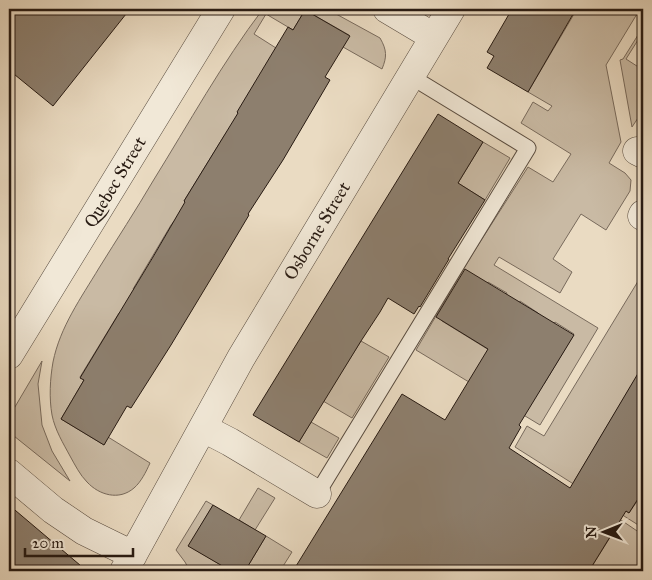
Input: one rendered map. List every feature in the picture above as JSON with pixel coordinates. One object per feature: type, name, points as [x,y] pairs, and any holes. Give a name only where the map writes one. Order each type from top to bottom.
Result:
[{"type":"street","name":"Quebec Street","points":[[9,356],[222,9]]},
{"type":"street","points":[[387,9],[434,37]]},
{"type":"street","name":"Osborne Street","points":[[128,563],[240,358],[452,9]]},
{"type":"street","points":[[203,428],[317,494]]},
{"type":"street","points":[[9,473],[53,510],[128,563]]},
{"type":"lane","points":[[317,494],[528,148],[410,76]]},
{"type":"shaded area","points":[[263,9],[327,9],[380,38],[385,50],[384,65],[382,69],[343,47],[349,35],[305,10],[293,30],[266,14],[254,34],[276,48],[242,114],[224,136],[184,201],[188,204],[171,225],[133,289],[136,291],[121,314],[119,313],[80,377],[84,380],[61,419],[104,445],[108,437],[150,463],[139,483],[134,488],[122,494],[109,495],[92,487],[82,476],[55,426],[51,409],[50,388],[56,349],[66,325],[85,290],[220,72]]},
{"type":"shaded area","points":[[577,9],[640,9],[606,65],[621,142],[609,163],[625,173],[631,180],[630,191],[606,230],[581,214],[553,259],[572,272],[560,293],[499,257],[494,265],[598,328],[540,425],[416,350],[473,253],[528,167],[553,182],[571,154],[521,123],[533,102],[548,111],[552,106],[528,92]],"holes":[[[488,282],[507,293],[504,299],[516,307],[520,301],[538,313],[536,318],[551,327],[555,322],[574,334],[544,384],[442,321],[484,288]]]},
{"type":"shaded area","points":[[643,27],[643,32],[626,59],[643,70],[643,114],[632,127],[620,60],[623,59]]},
{"type":"shaded area","points":[[483,142],[510,158],[485,200],[458,183]]},
{"type":"shaded area","points":[[643,273],[643,366],[575,480],[629,513],[640,497],[643,499],[643,528],[515,447],[527,426],[544,436]]},
{"type":"shaded area","points":[[361,341],[389,357],[352,418],[323,401]]},
{"type":"shaded area","points":[[42,361],[38,384],[42,425],[52,451],[70,481],[9,432],[9,417]]},
{"type":"shaded area","points":[[311,422],[339,438],[327,458],[299,442]]},
{"type":"shaded area","points":[[258,488],[275,498],[255,530],[239,520]]},
{"type":"shaded area","points":[[206,501],[213,505],[189,546],[231,571],[190,571],[176,550]]},
{"type":"shaded area","points":[[621,520],[643,535],[643,567],[641,571],[589,571]]},
{"type":"shaded area","points":[[266,536],[292,552],[280,571],[245,571]]},
{"type":"building","points":[[9,9],[130,9],[53,106],[9,70]]},
{"type":"building","points":[[512,9],[576,9],[528,92],[487,68],[494,56],[487,52]]},
{"type":"building","points":[[305,10],[350,36],[325,77],[330,80],[171,345],[131,408],[127,406],[104,445],[61,419],[84,380],[80,378],[237,112],[288,27],[293,30]]},
{"type":"building","points":[[438,114],[483,142],[458,183],[485,200],[414,314],[388,298],[299,442],[253,415]]},
{"type":"building","points":[[465,269],[574,335],[519,425],[521,427],[509,448],[570,488],[643,365],[643,491],[629,513],[626,511],[589,571],[293,571],[402,394],[445,420],[488,349],[436,317]]},
{"type":"building","points":[[9,505],[87,571],[9,571]]},
{"type":"building","points":[[213,505],[266,536],[245,571],[231,571],[188,546]]}]
